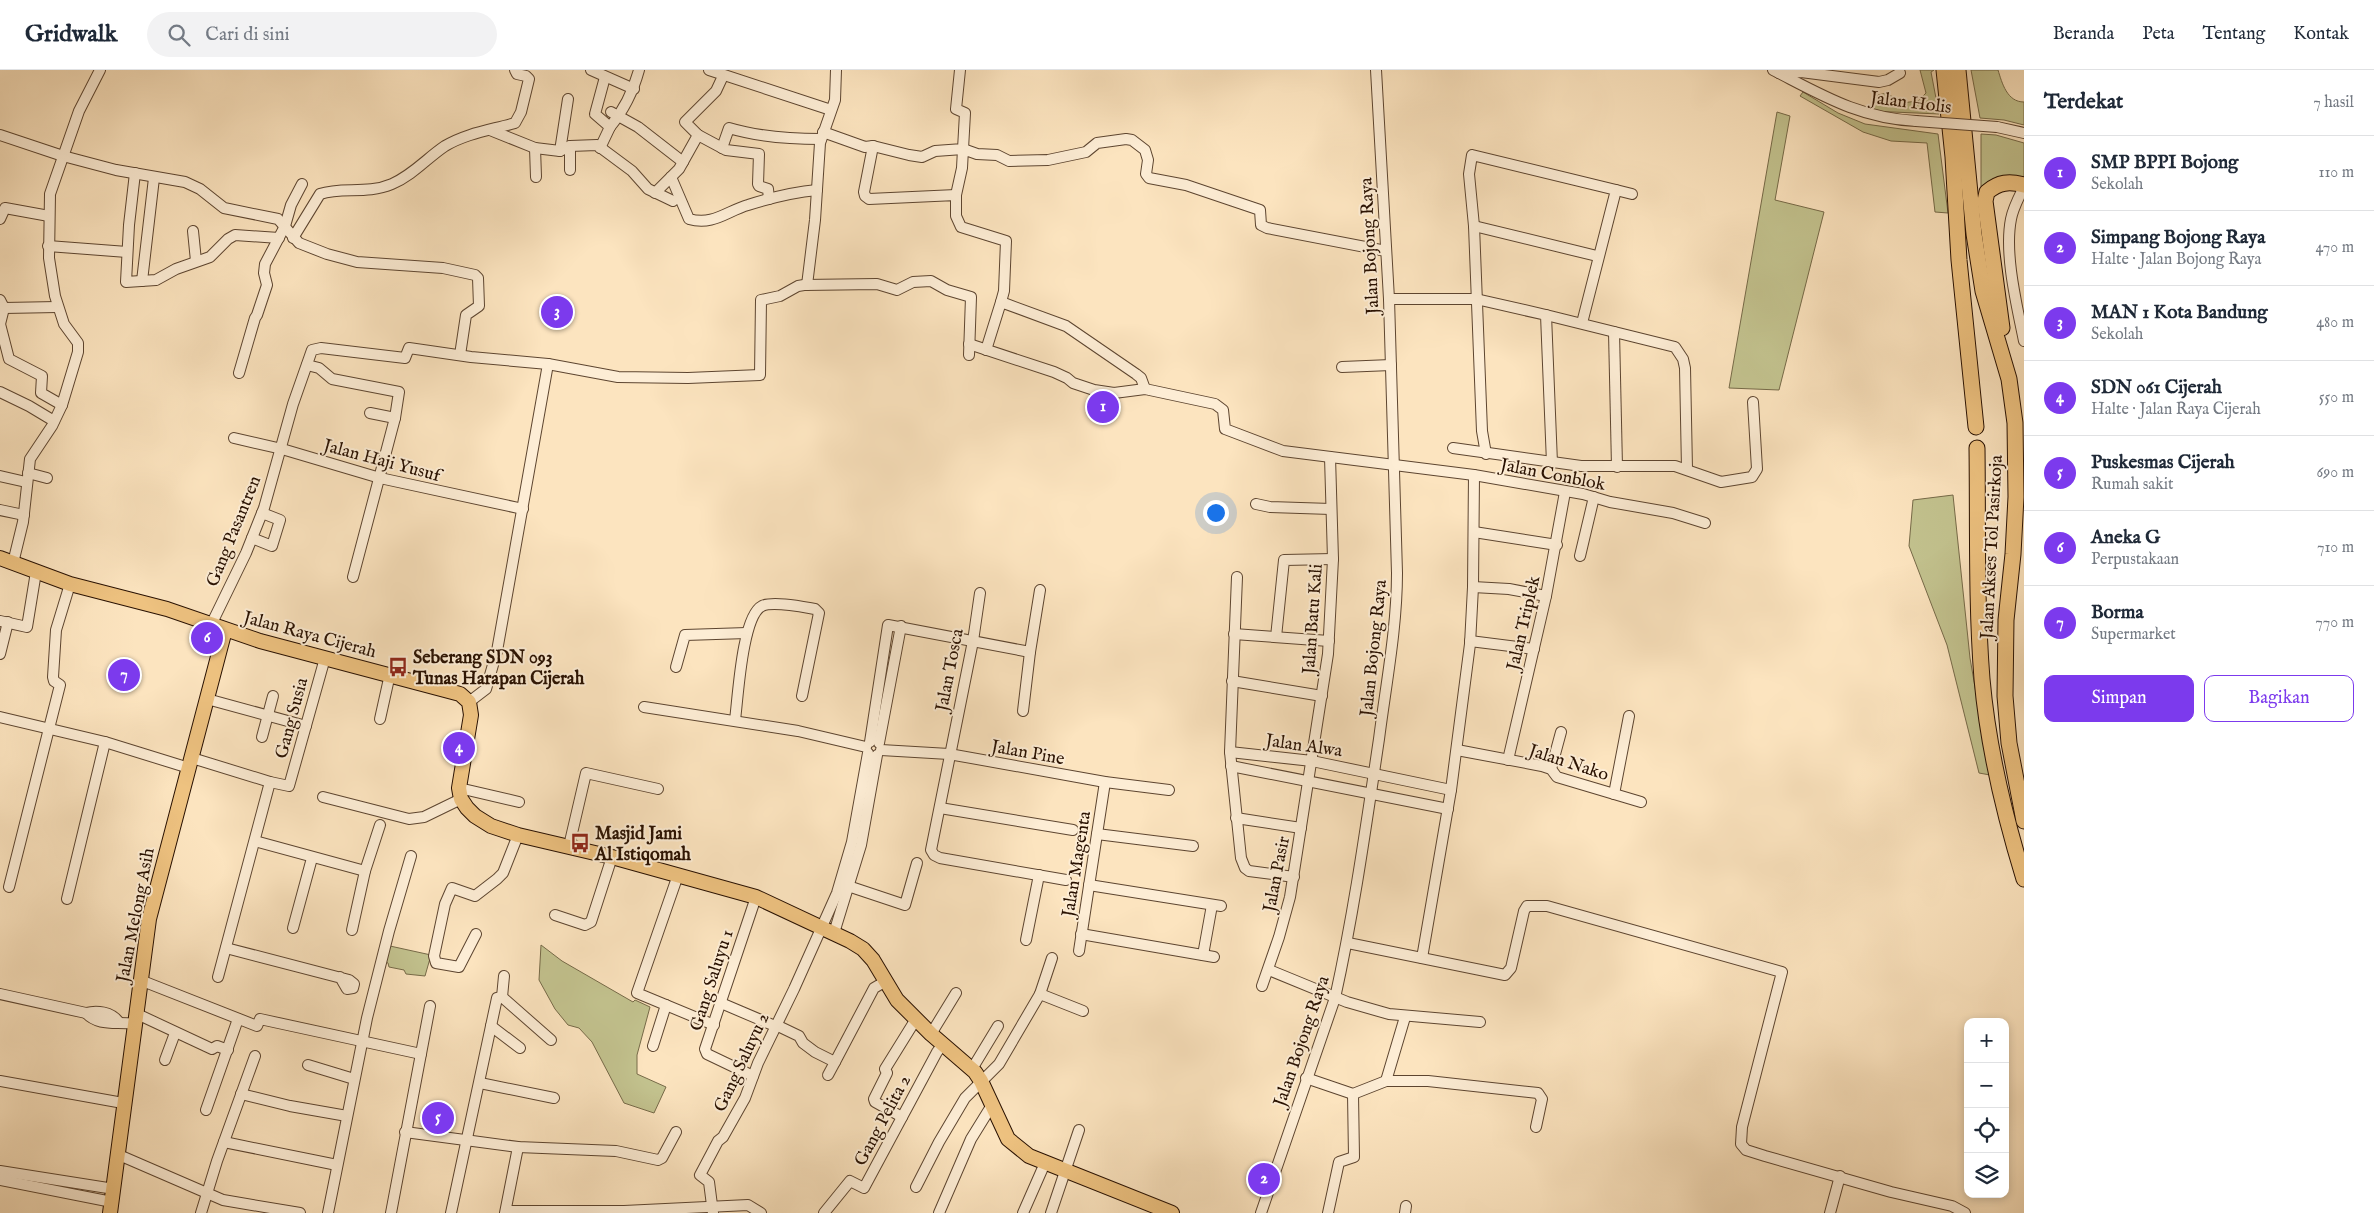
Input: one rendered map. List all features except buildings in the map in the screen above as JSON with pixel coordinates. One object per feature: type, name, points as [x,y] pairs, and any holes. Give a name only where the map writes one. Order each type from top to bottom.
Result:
[{"type":"highway","points":[[1944,70],[1953,157],[1959,260],[1976,426]]},
{"type":"highway","name":"Jalan Akses Tol Pasirkoja","points":[[1958,70],[1974,234],[1983,291],[2010,379],[2015,423],[2016,497],[2013,554],[2006,620],[2004,696],[2009,743],[2024,821]]},
{"type":"highway","points":[[2010,379],[1985,201],[1987,192],[2000,184],[2015,182],[2024,186]]},
{"type":"highway","name":"Jalan Akses Tol Pasirkoja","points":[[1976,448],[1979,639],[1982,682],[1992,749],[2012,839],[2024,879]]},
{"type":"main road","name":"Jalan Raya Cijerah","points":[[6,560],[70,584],[158,606],[218,627],[324,658],[460,694],[469,702]]},
{"type":"main road","name":"Jalan Melong Asih","points":[[112,1201],[134,1019],[149,919],[207,699],[218,627]]},
{"type":"main road","points":[[469,702],[471,715],[460,793],[475,816],[491,826],[518,835],[612,857],[756,897],[863,948],[897,1000],[931,1034],[972,1068],[981,1081],[1008,1140],[1029,1156],[1172,1213]]},
{"type":"street","points":[[6,560],[20,541],[27,478],[32,455],[62,405],[77,357],[78,343],[64,324],[57,307],[48,246],[50,194],[79,111],[100,70]]},
{"type":"street","points":[[293,238],[320,194],[330,191],[363,192],[393,184],[419,168],[448,145],[469,135],[515,124],[521,112],[529,79],[526,76],[517,74],[515,70]]},
{"type":"street","points":[[591,70],[634,89]]},
{"type":"street","points":[[600,148],[615,113],[634,89],[639,70]]},
{"type":"street","points":[[709,70],[831,110]]},
{"type":"street","points":[[807,286],[822,135],[835,100],[836,70]]},
{"type":"street","points":[[960,70],[956,110],[965,113],[962,168],[956,195],[956,216],[961,227],[1004,240],[1007,243],[1002,302],[986,350]]},
{"type":"street","name":"Jalan Bojong Raya","points":[[1261,1213],[1335,998],[1348,943],[1372,794],[1396,609],[1398,573],[1389,299],[1376,70]]},
{"type":"street","points":[[1776,71],[1801,72],[1880,82],[1900,73]]},
{"type":"street","name":"Jalan Holis","points":[[1776,71],[1862,113],[1880,118],[1997,127],[2024,133]]},
{"type":"street","points":[[723,76],[716,91],[685,122],[698,135],[722,148],[759,154],[758,184],[768,189],[769,199]]},
{"type":"street","points":[[605,77],[595,114],[610,127]]},
{"type":"street","points":[[568,99],[565,148],[570,170]]},
{"type":"street","points":[[615,113],[683,162]]},
{"type":"street","points":[[722,148],[729,128],[748,134],[792,139],[822,135],[865,147],[874,146],[922,157],[935,151],[963,150],[977,154],[997,155],[1009,162],[1048,160],[1086,152],[1097,143],[1120,139],[1132,140],[1145,150],[1148,160],[1146,174],[1149,178],[1186,185],[1260,210],[1261,226],[1267,228],[1386,252]]},
{"type":"street","points":[[489,130],[535,148],[565,148],[590,144],[600,148],[632,171],[648,189],[673,202]]},
{"type":"street","points":[[0,135],[63,156],[154,178],[185,182],[200,189],[224,208],[274,218],[285,226],[293,238],[312,250],[357,262],[443,268],[475,275],[478,278],[479,306],[466,316],[460,355]]},
{"type":"street","points":[[655,193],[683,162],[698,135]]},
{"type":"street","points":[[874,146],[864,192],[865,196],[869,199],[956,195]]},
{"type":"street","points":[[535,148],[536,177]]},
{"type":"street","points":[[1486,454],[1482,431],[1474,226],[1469,174],[1472,155],[1632,194]]},
{"type":"street","points":[[135,173],[126,282],[156,280],[196,261],[210,257],[228,239],[236,236],[279,238]]},
{"type":"street","points":[[671,177],[691,220],[714,221],[735,209],[769,199],[791,196],[799,192],[817,190]]},
{"type":"street","points":[[142,281],[154,178]]},
{"type":"street","points":[[239,373],[254,318],[257,315],[268,285],[264,273],[266,264],[285,226],[291,205],[302,184]]},
{"type":"street","points":[[2024,186],[2011,218],[2009,242],[2014,295],[2024,341]]},
{"type":"street","points":[[1582,323],[1597,256],[1616,190]]},
{"type":"street","points":[[0,219],[5,208],[49,216]]},
{"type":"street","points":[[1474,226],[1597,256]]},
{"type":"street","points":[[194,231],[196,261]]},
{"type":"street","points":[[48,246],[127,252]]},
{"type":"street","points":[[353,577],[380,478],[400,392],[332,378],[319,368],[306,365],[310,351],[321,348],[405,358],[409,348],[548,364],[618,377],[688,378],[760,374],[760,300],[780,296],[798,286],[877,284],[897,290],[913,282],[938,283],[947,290],[971,297],[969,350],[986,350],[1054,372],[1073,383],[1094,390],[1114,393],[1145,389],[1141,378],[1136,374],[1066,326],[1002,302]]},
{"type":"street","points":[[1389,299],[1476,298],[1668,344],[1675,348],[1683,359],[1687,469]]},
{"type":"street","points":[[57,307],[2,304],[0,324],[9,359],[42,376],[41,393],[62,405]]},
{"type":"street","points":[[1546,315],[1552,463]]},
{"type":"street","points":[[1614,332],[1617,467]]},
{"type":"street","points":[[469,702],[483,693],[488,684],[497,651],[548,364]]},
{"type":"street","name":"Gang Pasantren","points":[[218,627],[262,513],[306,365]]},
{"type":"street","points":[[1342,367],[1390,365]]},
{"type":"street","name":"Jalan Conblok","points":[[1145,389],[1215,404],[1223,410],[1225,430],[1283,451],[1474,475],[1673,513],[1705,523]]},
{"type":"street","points":[[0,392],[54,421]]},
{"type":"street","points":[[1453,448],[1552,463],[1617,467],[1664,465],[1687,469],[1721,482],[1752,477],[1757,468],[1753,402]]},
{"type":"street","points":[[370,412],[395,418]]},
{"type":"street","name":"Jalan Haji Yusuf","points":[[234,438],[282,449],[380,478],[523,509]]},
{"type":"street","name":"Jalan Batu Kali","points":[[1309,782],[1329,641],[1333,559],[1330,457]]},
{"type":"street","points":[[1422,958],[1452,790],[1470,641],[1473,587],[1474,475]]},
{"type":"street","points":[[0,476],[47,478]]},
{"type":"street","name":"Jalan Triplek","points":[[1508,760],[1557,545],[1565,492]]},
{"type":"street","points":[[1580,556],[1594,497]]},
{"type":"street","points":[[1256,504],[1270,507],[1331,509]]},
{"type":"street","points":[[0,510],[24,515]]},
{"type":"street","points":[[252,538],[272,546],[280,520],[262,513]]},
{"type":"street","points":[[1474,532],[1557,545]]},
{"type":"street","points":[[1276,637],[1284,560],[1333,559]]},
{"type":"street","points":[[0,654],[4,621],[27,627],[36,572]]},
{"type":"street","points":[[1238,577],[1230,752],[1241,858],[1245,868],[1250,871],[1294,877]]},
{"type":"street","points":[[9,887],[60,684],[54,681],[53,677],[56,630],[70,584]]},
{"type":"street","points":[[1473,587],[1509,589],[1546,596]]},
{"type":"street","points":[[1023,711],[1040,590]]},
{"type":"street","name":"Jalan Tosca","points":[[980,592],[973,641],[931,850],[940,858],[1039,875]]},
{"type":"street","points":[[735,720],[747,633],[754,614],[760,607],[768,604],[815,609],[819,613],[802,696]]},
{"type":"street","points":[[874,748],[882,660],[888,625],[1030,652]]},
{"type":"street","points":[[874,748],[901,626]]},
{"type":"street","points":[[676,667],[685,635],[747,633]]},
{"type":"street","points":[[1234,634],[1329,641]]},
{"type":"street","points":[[1470,641],[1534,649]]},
{"type":"street","name":"Gang Susia","points":[[270,782],[289,786],[324,658]]},
{"type":"street","points":[[882,660],[893,662]]},
{"type":"street","points":[[380,719],[390,674]]},
{"type":"street","points":[[1232,681],[1322,696]]},
{"type":"street","points":[[262,736],[273,696]]},
{"type":"street","points":[[207,699],[267,717],[306,726]]},
{"type":"street","name":"Jalan Pine","points":[[644,707],[798,731],[874,748],[949,754],[1105,782],[1169,790]]},
{"type":"street","points":[[0,716],[270,782],[218,977]]},
{"type":"street","points":[[1614,794],[1628,716]]},
{"type":"street","points":[[1551,769],[1561,732]]},
{"type":"street","points":[[67,899],[105,742]]},
{"type":"street","name":"Gang Saluyu 2","points":[[713,1209],[709,1182],[700,1175],[718,1141],[723,1137],[745,1098],[776,1026],[828,930],[861,845],[874,748]]},
{"type":"street","name":"Jalan Nako","points":[[1457,750],[1551,769],[1557,777],[1641,802]]},
{"type":"street","name":"Jalan Alwa","points":[[1230,752],[1312,761],[1374,772],[1452,790]]},
{"type":"street","name":"Jalan Alwa","points":[[1231,766],[1448,809]]},
{"type":"street","points":[[569,846],[586,773],[658,788]]},
{"type":"street","name":"Jalan Magenta","points":[[1080,951],[1105,782]]},
{"type":"street","name":"Jalan Pasir","points":[[1262,986],[1279,938],[1294,877],[1309,782]]},
{"type":"street","points":[[323,797],[409,819],[424,817],[460,793],[519,802]]},
{"type":"street","points":[[940,808],[1073,830]]},
{"type":"street","points":[[1236,818],[1301,828]]},
{"type":"street","points":[[352,930],[365,871],[380,824]]},
{"type":"street","points":[[1097,834],[1193,846]]},
{"type":"street","points":[[476,934],[458,967],[436,963],[434,956],[445,904],[452,888],[475,896],[498,880],[503,873],[518,835]]},
{"type":"street","points":[[255,841],[365,871]]},
{"type":"street","points":[[328,1213],[362,1041],[382,958],[411,856]]},
{"type":"street","points":[[555,914],[585,924],[592,922],[612,857]]},
{"type":"street","points":[[293,928],[312,858]]},
{"type":"street","points":[[845,885],[904,905],[916,863]]},
{"type":"street","points":[[678,875],[637,994],[714,1025]]},
{"type":"street","points":[[1026,940],[1039,875],[1066,880]]},
{"type":"street","points":[[1089,885],[1216,906],[1203,955]]},
{"type":"street","name":"Gang Saluyu 1","points":[[753,1076],[707,1054],[705,1049],[756,897]]},
{"type":"street","points":[[1348,943],[1505,974],[1509,973],[1524,910],[1527,906],[1533,905],[1547,906],[1782,972],[1742,1127],[1741,1144],[1746,1150],[1765,1156],[1891,1192],[1952,1206],[1965,1213]]},
{"type":"street","points":[[1081,934],[1214,957]]},
{"type":"street","points":[[226,948],[340,977]]},
{"type":"street","points":[[916,1187],[939,1142],[965,1098],[999,1064],[1040,994],[1052,958]]},
{"type":"street","points":[[1269,970],[1335,998],[1389,1014],[1405,1017],[1480,1022]]},
{"type":"street","points":[[502,997],[504,976]]},
{"type":"street","points":[[140,980],[257,1026],[260,1018],[421,1054]]},
{"type":"street","points":[[828,1076],[874,988],[886,981]]},
{"type":"street","points":[[931,1034],[956,993]]},
{"type":"street","points":[[0,994],[86,1013],[94,1010],[114,1016],[118,1021],[134,1019],[175,1032],[212,1049],[217,1046],[228,1050]]},
{"type":"street","points":[[1040,994],[1083,1011]]},
{"type":"street","points":[[451,1213],[496,1000],[502,997]]},
{"type":"street","points":[[502,997],[551,1040]]},
{"type":"street","points":[[721,1003],[800,1036],[803,1043],[815,1052],[835,1062]]},
{"type":"street","points":[[654,1046],[666,1005]]},
{"type":"street","points":[[391,1213],[430,1006]]},
{"type":"street","points":[[1386,1081],[1405,1017]]},
{"type":"street","points":[[206,1110],[238,1019]]},
{"type":"street","points":[[902,1117],[874,1100],[887,1073],[885,1069],[916,1020]]},
{"type":"street","points":[[491,1026],[520,1048]]},
{"type":"street","points":[[972,1068],[998,1026]]},
{"type":"street","points":[[165,1060],[175,1032]]},
{"type":"street","name":"Gang Pelita 2","points":[[824,1213],[850,1181],[864,1188],[943,1044]]},
{"type":"street","points":[[201,1213],[255,1056]]},
{"type":"street","points":[[308,1065],[354,1079]]},
{"type":"street","points":[[1306,1078],[1353,1094],[1386,1081],[1428,1081],[1538,1093],[1542,1099],[1536,1127]]},
{"type":"street","points":[[0,1081],[123,1103]]},
{"type":"street","points":[[480,1082],[554,1098]]},
{"type":"street","points":[[241,1094],[290,1106],[347,1116]]},
{"type":"street","points":[[1328,1213],[1339,1162],[1352,1160],[1354,1157],[1353,1094]]},
{"type":"street","points":[[939,1213],[971,1139],[992,1105]]},
{"type":"street","points":[[1051,1213],[1079,1130]]},
{"type":"street","points":[[405,1132],[518,1147],[616,1151],[658,1160],[662,1158],[676,1132]]},
{"type":"street","points":[[224,1142],[337,1165]]},
{"type":"street","points":[[518,1147],[505,1212],[624,1212],[748,1206],[761,1213]]},
{"type":"street","points":[[119,1155],[223,1200],[300,1213]]},
{"type":"street","points":[[1022,1213],[1045,1163]]},
{"type":"street","points":[[0,1171],[112,1201]]},
{"type":"street","points":[[1830,1213],[1840,1176]]},
{"type":"street","points":[[0,1180],[112,1201]]},
{"type":"green space","points":[[1920,70],[1934,70],[1931,72],[1939,114],[1870,111],[1872,103],[1878,95],[1887,93],[1901,103],[1918,101],[1926,93]]},
{"type":"green space","points":[[1971,70],[1998,70],[2009,95],[2013,99],[2024,102],[2024,125],[2004,120],[1980,118]]},
{"type":"green space","points":[[1803,92],[1838,113],[1865,124],[1938,134],[1948,213],[1935,212],[1927,143],[1891,141],[1863,132],[1800,96]]},
{"type":"green space","points":[[1777,112],[1790,116],[1775,200],[1824,212],[1779,390],[1729,388]]},
{"type":"green space","points":[[1981,134],[1996,135],[2024,143],[2024,180],[1998,178],[1981,187]]},
{"type":"green space","points":[[1953,495],[1970,658],[1990,775],[1979,773],[1947,645],[1909,546],[1913,500]]},
{"type":"green space","points":[[541,945],[562,961],[633,1002],[635,1000],[650,1007],[637,1055],[637,1074],[666,1087],[654,1113],[624,1103],[592,1042],[579,1028],[568,1025],[555,1009],[539,980]]},
{"type":"green space","points":[[390,946],[431,955],[425,976],[406,974],[404,970],[389,967],[386,962]]},
{"type":"place","name":"MAN 1 Kota Bandung","points":[[557,312]]},
{"type":"place","name":"SMP BPPI Bojong","points":[[1103,407]]},
{"type":"place","name":"Aneka G","points":[[207,638]]},
{"type":"place","name":"Seberang SDN 093 Tunas Harapan Cijerah","points":[[398,667]]},
{"type":"place","name":"Borma","points":[[124,675]]},
{"type":"place","name":"SDN 061 Cijerah","points":[[459,748]]},
{"type":"place","name":"Masjid Jami Al Istiqomah","points":[[580,843]]},
{"type":"place","name":"Puskesmas Cijerah","points":[[438,1118]]},
{"type":"place","name":"Simpang Bojong Raya","points":[[1264,1179]]}]
